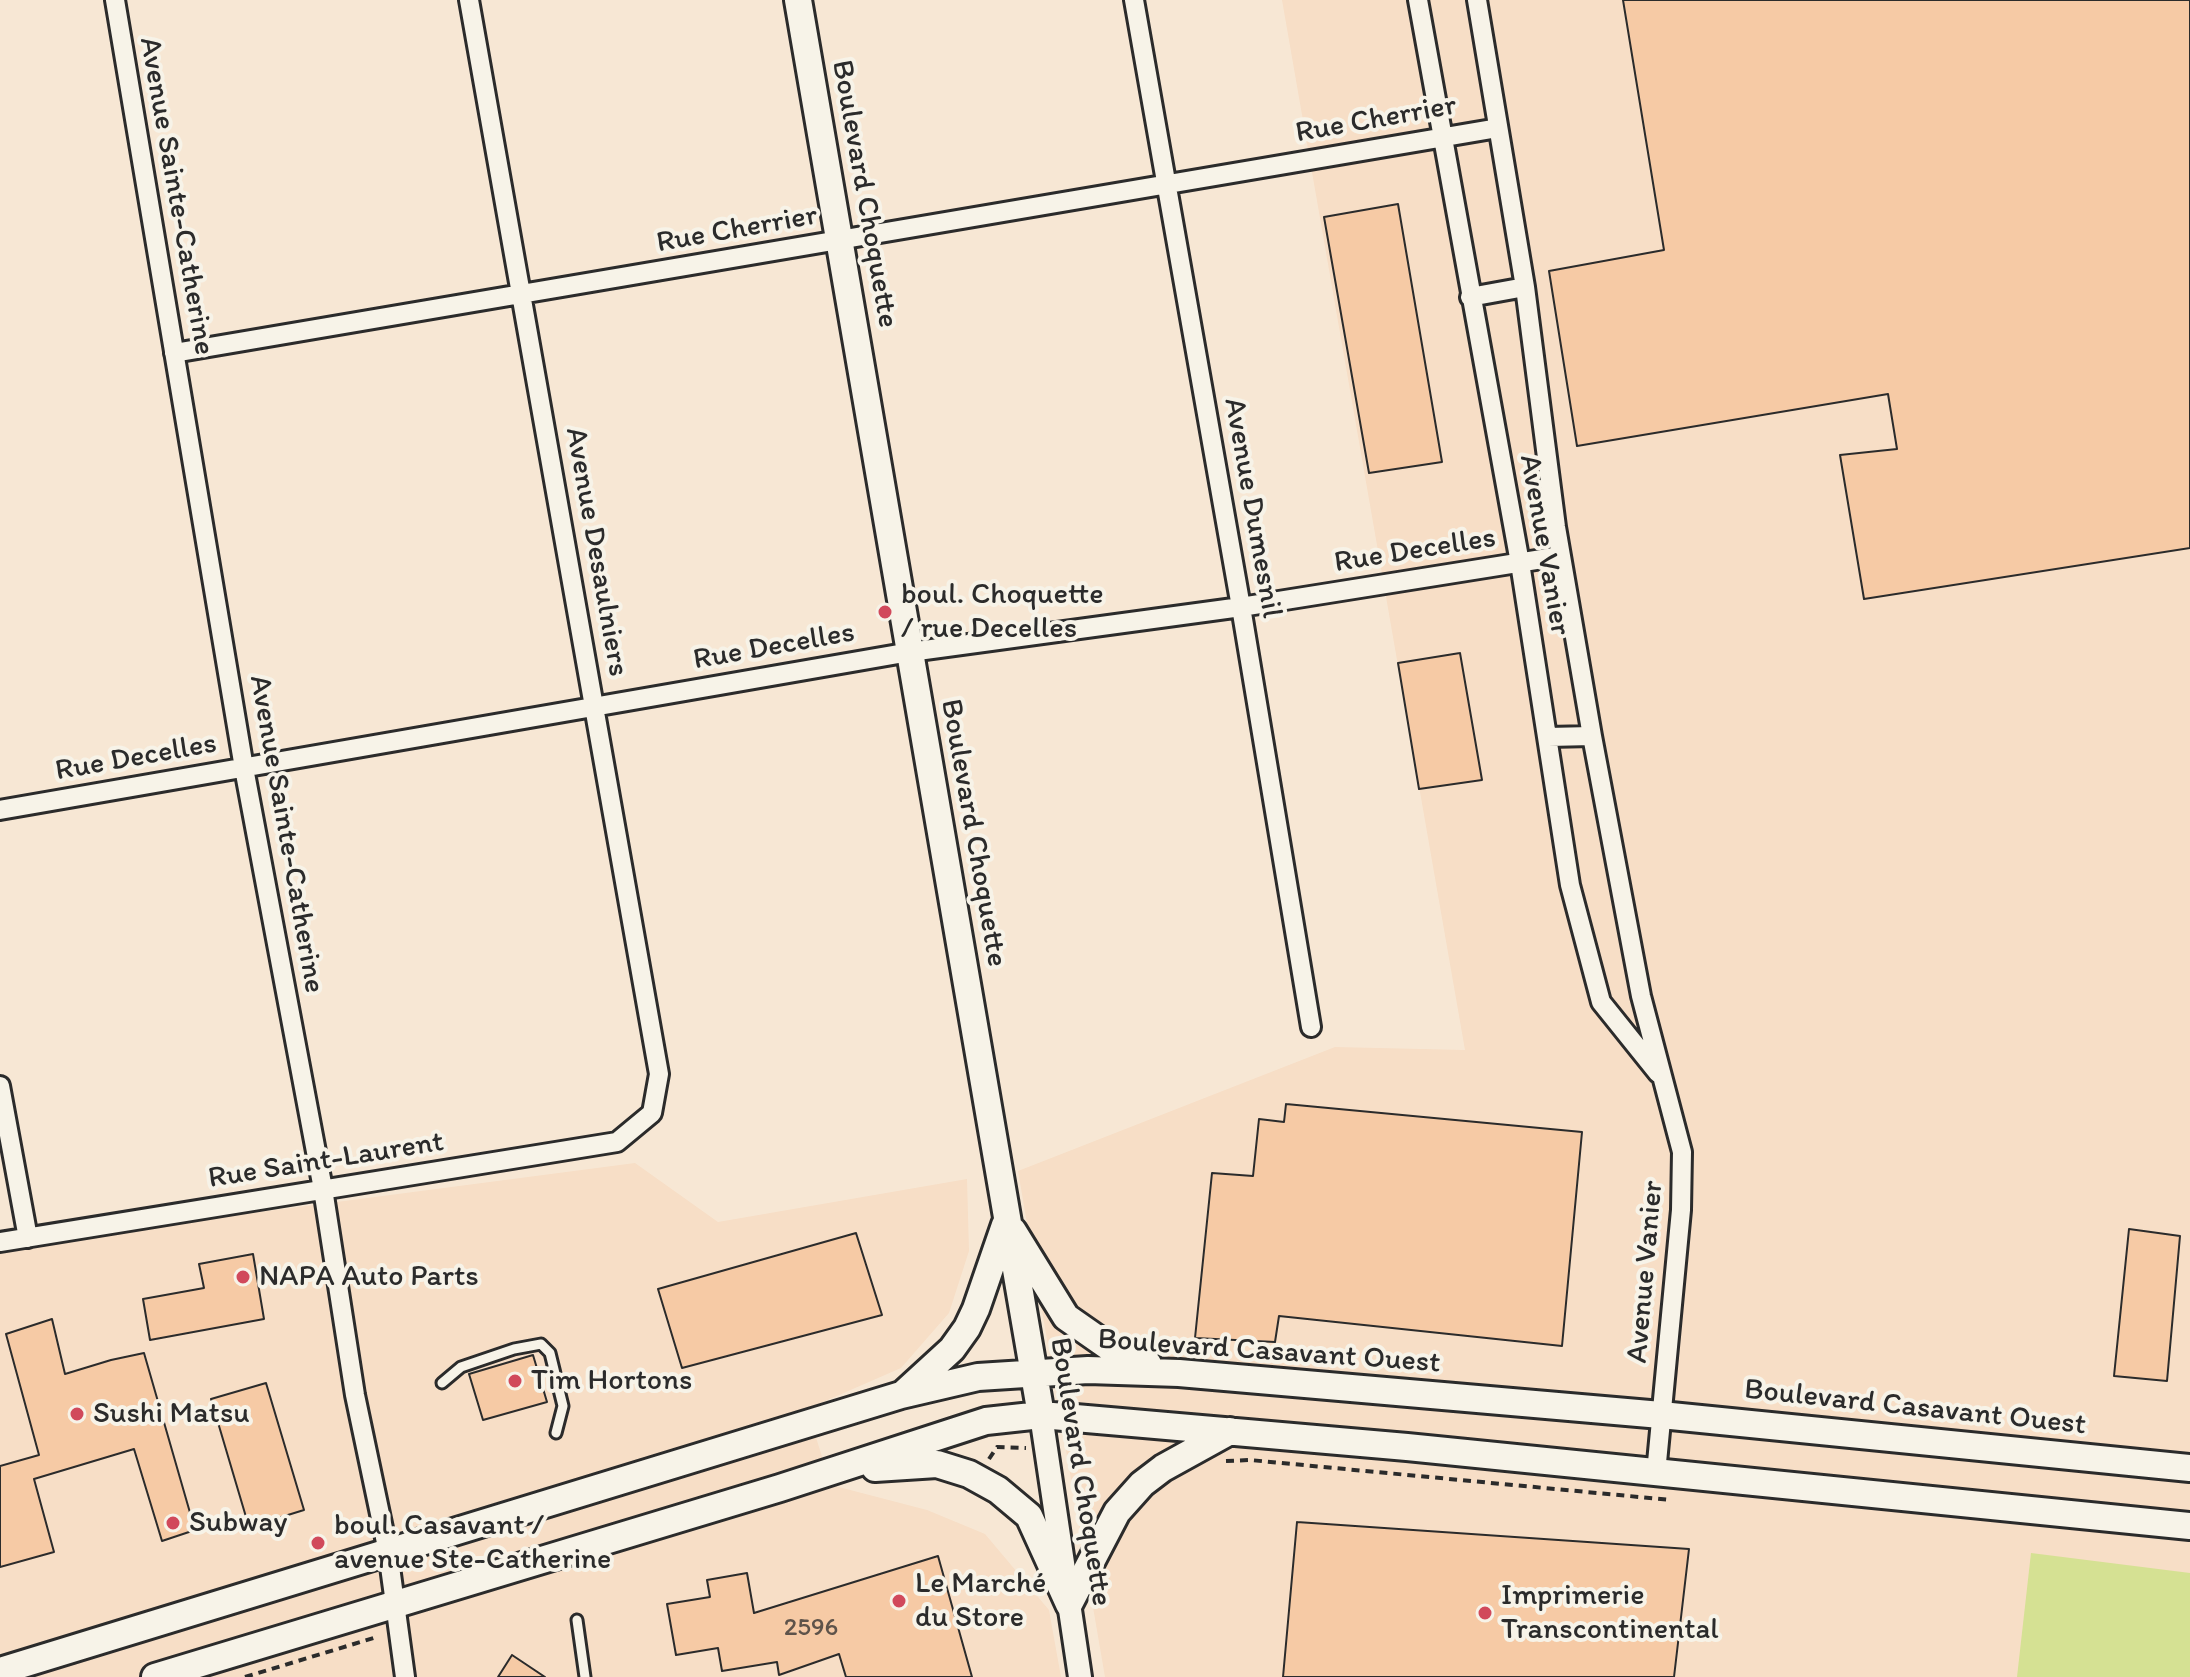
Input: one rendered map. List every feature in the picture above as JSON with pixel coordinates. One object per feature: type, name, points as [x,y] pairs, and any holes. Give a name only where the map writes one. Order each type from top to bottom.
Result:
[{"type":"main road","name":"Boulevard Choquette","points":[[798,0],[1041,1415]]},
{"type":"main road","points":[[1007,1221],[1066,1317],[1119,1354],[1179,1373]]},
{"type":"main road","points":[[901,1395],[952,1349],[967,1328],[1007,1221]]},
{"type":"main road","name":"Boulevard Casavant Ouest","points":[[0,1671],[901,1395],[978,1377],[1088,1370],[1179,1373],[1661,1415],[2190,1468]]},
{"type":"main road","points":[[155,1677],[398,1618],[986,1421],[1041,1415],[2190,1526]]},
{"type":"main road","points":[[1069,1604],[1117,1512],[1142,1484],[1163,1468],[1230,1431]]},
{"type":"main road","points":[[824,1474],[937,1464],[976,1478],[998,1490],[1029,1516],[1069,1604]]},
{"type":"street","name":"Avenue Sainte-Catherine","points":[[115,0],[244,768],[323,1189],[355,1395],[388,1552],[405,1677]]},
{"type":"street","name":"Avenue Desaulniers","points":[[469,0],[659,1074],[652,1113]]},
{"type":"street","name":"Avenue Dumesnil","points":[[1134,0],[1311,1027]]},
{"type":"street","name":"Avenue Vanier","points":[[1418,0],[1440,136],[1520,563],[1570,885],[1601,1002],[1662,1078]]},
{"type":"street","name":"Avenue Vanier","points":[[1477,0],[1525,287],[1561,556],[1592,736],[1641,996],[1682,1152],[1683,1180],[1656,1473]]},
{"type":"street","name":"Rue Cherrier","points":[[174,353],[1498,128]]},
{"type":"street","points":[[1470,297],[1525,287]]},
{"type":"street","name":"Rue Decelles","points":[[0,810],[910,652],[1241,607],[1561,556]]},
{"type":"street","points":[[1548,737],[1592,736]]},
{"type":"street","points":[[0,1086],[28,1238]]},
{"type":"street","name":"Rue Saint-Laurent","points":[[0,1242],[617,1142],[652,1113]]},
{"type":"street","name":"Boulevard Choquette","points":[[1041,1415],[1080,1677]]},
{"type":"lane","points":[[442,1383],[461,1367],[514,1349],[541,1344],[550,1353],[563,1406],[556,1433]]},
{"type":"lane","points":[[577,1620],[585,1677]]},
{"type":"path","points":[[976,1478],[997,1447],[1045,1448]]},
{"type":"path","points":[[1225,1461],[1250,1460],[1680,1501]]},
{"type":"path","points":[[245,1677],[398,1618]]},
{"type":"shaded area","points":[[1282,0],[2190,0],[2190,1677],[1105,1677],[1018,1171],[1335,1047],[1465,1050]]},
{"type":"shaded area","points":[[635,1163],[718,1222],[967,1179],[969,1251],[949,1313],[901,1368],[807,1409],[831,1485],[927,1510],[985,1534],[1049,1610],[1061,1677],[0,1677],[0,1246]]},
{"type":"green space","points":[[2031,1553],[2190,1573],[2190,1677],[2017,1677]]},
{"type":"building","points":[[1623,0],[2190,0],[2190,548],[1864,599],[1840,455],[1897,449],[1888,394],[1577,446],[1549,271],[1664,250]]},
{"type":"building","points":[[1398,204],[1442,462],[1369,473],[1324,217]]},
{"type":"building","points":[[1460,653],[1482,780],[1419,789],[1398,663]]},
{"type":"building","points":[[1286,1104],[1582,1132],[1562,1346],[1279,1316],[1275,1342],[1195,1338],[1212,1173],[1253,1176],[1259,1119],[1284,1122]]},
{"type":"building","points":[[2129,1229],[2180,1236],[2167,1381],[2114,1376]]},
{"type":"building","points":[[856,1233],[882,1315],[682,1368],[658,1289]]},
{"type":"building","points":[[253,1254],[264,1319],[150,1340],[143,1299],[204,1288],[199,1264]]},
{"type":"building","points":[[52,1319],[65,1374],[144,1353],[195,1530],[162,1541],[134,1449],[34,1479],[54,1552],[0,1567],[0,1466],[39,1455],[6,1334]]},
{"type":"building","points":[[533,1355],[547,1402],[483,1420],[469,1374]]},
{"type":"building","points":[[266,1383],[304,1510],[249,1527],[211,1399]]},
{"type":"building","name":"Imprimerie Transcontinental","points":[[1297,1522],[1689,1549],[1674,1677],[1283,1677]]},
{"type":"building","points":[[938,1556],[972,1677],[846,1677],[839,1654],[779,1675],[777,1662],[722,1671],[718,1648],[676,1655],[667,1604],[710,1597],[707,1580],[747,1573],[754,1613]]},
{"type":"building","points":[[512,1655],[545,1677],[498,1677]]},
{"type":"place","name":"boul. Choquette / rue Decelles","points":[[885,612]]},
{"type":"place","name":"NAPA Auto Parts","points":[[243,1277]]},
{"type":"place","name":"Tim Hortons","points":[[515,1381]]},
{"type":"place","name":"Sushi Matsu","points":[[77,1414]]},
{"type":"place","name":"Subway","points":[[173,1523]]},
{"type":"place","name":"boul. Casavant / avenue Ste-Catherine","points":[[318,1543]]},
{"type":"place","name":"Le Marché du Store","points":[[899,1601]]},
{"type":"place","name":"Imprimerie Transcontinental","points":[[1485,1613]]}]
